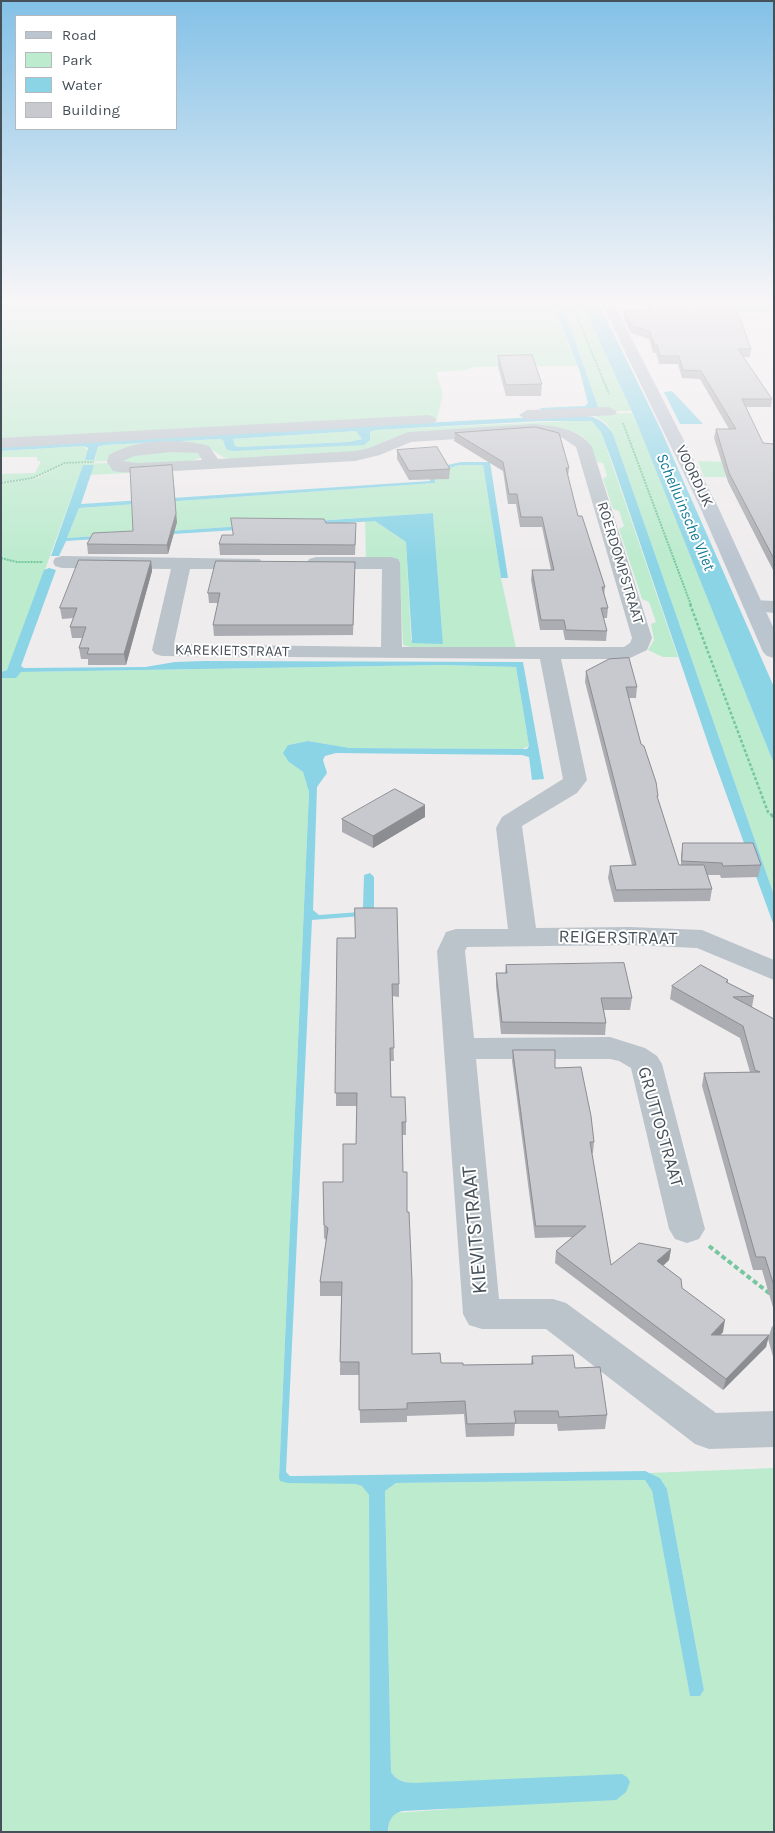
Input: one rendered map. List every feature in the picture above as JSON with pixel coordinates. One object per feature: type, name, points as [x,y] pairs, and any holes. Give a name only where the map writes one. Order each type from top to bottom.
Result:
[{"type":"street","name":"VOORDIJK","points":[[651,390],[709,507],[774,652]]},
{"type":"street","points":[[1,442],[610,412]]},
{"type":"street","name":"ROERDOMPSTRAAT","points":[[115,462],[115,458],[125,452],[186,448],[203,449],[213,464],[367,454],[402,438],[534,428],[554,430],[572,436],[584,447],[642,638],[640,646],[628,653],[549,653]]},
{"type":"street","points":[[62,562],[272,563]]},
{"type":"street","name":"KAREKIETSTRAAT","points":[[182,562],[162,650],[549,653]]},
{"type":"street","points":[[301,563],[391,564],[392,653]]},
{"type":"street","points":[[753,606],[774,608]]},
{"type":"street","points":[[523,937],[509,828],[511,822],[568,788],[575,780],[549,653]]},
{"type":"street","name":"REIGERSTRAAT","points":[[456,938],[630,936],[702,939],[774,971]]},
{"type":"street","name":"KIEVITSTRAAT","points":[[456,938],[451,951],[482,1314],[553,1314],[709,1430],[774,1429]]},
{"type":"street","name":"GRUTTOSTRAAT","points":[[459,1049],[610,1048],[622,1050],[639,1057],[646,1064],[687,1229]]},
{"type":"path","points":[[607,390],[613,407],[610,412],[622,422],[628,433],[768,812],[774,817]]},
{"type":"path","points":[[1,483],[34,478],[65,463],[115,462]]},
{"type":"path","points":[[1,558],[16,562],[62,562]]},
{"type":"path","points":[[687,1229],[769,1293],[774,1293]]},
{"type":"green space","points":[[1,390],[442,390],[443,394],[437,419],[1,441]]},
{"type":"green space","points":[[592,390],[622,390],[632,411],[597,411],[599,408]]},
{"type":"green space","points":[[633,413],[774,764],[774,895],[613,434],[606,423],[592,414]]},
{"type":"green space","points":[[589,420],[595,423],[601,432],[678,657],[663,657],[648,650],[654,640],[651,624],[656,622],[649,602],[642,599],[619,529],[624,526],[619,511],[613,509],[603,479],[607,476],[603,463],[597,462],[585,439],[576,433],[562,428],[409,434],[390,439],[367,451],[231,459],[223,457],[206,446],[121,450],[112,454],[108,461],[65,463],[32,478],[1,482],[1,474],[35,473],[41,461],[37,461],[37,457],[1,457],[1,451],[84,446],[95,460],[97,449],[103,445],[220,439],[223,440],[226,449],[270,450],[370,440],[369,433],[375,430]]},
{"type":"green space","points":[[356,431],[363,439],[348,442],[239,447],[235,446],[233,439]]},
{"type":"green space","points":[[196,451],[202,457],[185,463],[133,464],[124,463],[123,459],[139,452]]},
{"type":"green space","points":[[698,461],[732,462],[755,474],[725,474],[726,477],[704,477]]},
{"type":"green space","points":[[108,463],[129,473],[90,475],[93,465],[83,465],[18,644],[7,670],[1,672],[1,484],[35,479],[66,464]]},
{"type":"green space","points":[[460,465],[483,465],[501,578],[516,648],[414,648],[403,645],[400,576],[366,559],[365,520],[375,521],[406,542],[411,640],[443,644],[433,513],[67,538],[79,508],[434,483],[434,472]]},
{"type":"green space","points":[[443,665],[516,667],[529,746],[522,749],[350,748],[308,741],[288,745],[289,762],[303,772],[309,792],[279,1478],[362,1485],[369,1495],[370,1832],[1,1832],[1,678],[15,678],[21,672]]},
{"type":"green space","points":[[774,1468],[774,1832],[388,1832],[390,1819],[394,1813],[450,1809],[423,1788],[399,1780],[391,1772],[385,1491],[396,1483],[645,1480],[652,1491],[690,1695],[700,1696],[704,1690],[667,1489],[660,1478],[649,1473]]},
{"type":"water","points":[[585,390],[592,390],[599,409],[542,410],[540,408],[585,406],[588,403]]},
{"type":"water","name":"Schelluinsche Vliet","points":[[622,390],[641,390],[661,430],[774,687],[774,764]]},
{"type":"water","points":[[672,391],[703,424],[680,424],[664,392]]},
{"type":"water","points":[[556,416],[589,416],[601,421],[613,434],[774,895],[774,926],[711,752],[613,464],[601,432],[592,421],[542,421],[375,430],[370,432],[370,440],[364,445],[232,451],[226,449],[223,440],[220,439],[104,445],[98,447],[94,460],[85,460],[88,448],[84,446],[1,451],[1,445]],"holes":[[[356,431],[362,439],[348,442],[239,447],[235,446],[233,439]]]},
{"type":"water","points":[[461,462],[490,462],[508,578],[501,578],[483,465],[460,465],[434,472],[435,483],[79,508],[67,538],[433,513],[443,644],[412,643],[406,542],[375,521],[66,541],[59,556],[51,556],[83,465],[94,465],[81,504],[430,481],[429,469]]},
{"type":"water","points":[[49,568],[56,570],[21,666],[24,668],[145,667],[175,662],[205,661],[523,662],[544,779],[532,780],[529,757],[522,755],[336,753],[325,756],[323,760],[327,773],[317,787],[313,910],[319,915],[360,912],[363,907],[364,875],[370,873],[374,877],[374,915],[312,920],[286,1472],[290,1476],[296,1476],[645,1471],[660,1478],[667,1489],[704,1690],[700,1696],[690,1696],[652,1491],[645,1480],[396,1483],[385,1491],[391,1772],[401,1780],[414,1783],[622,1774],[630,1782],[626,1792],[616,1800],[403,1811],[391,1818],[388,1832],[370,1832],[369,1495],[362,1486],[356,1484],[288,1483],[280,1481],[279,1478],[309,792],[303,772],[289,762],[283,753],[288,745],[308,741],[350,748],[527,749],[529,746],[516,667],[443,665],[21,672],[16,678],[1,678],[1,672],[7,670],[44,570]]},
{"type":"building","points":[[712,390],[766,390],[772,399],[742,399],[763,443],[774,444],[774,559],[729,473],[716,429],[736,429]]},
{"type":"building","points":[[535,427],[559,433],[569,468],[566,468],[578,516],[582,516],[605,587],[602,587],[608,608],[601,608],[607,631],[566,630],[564,620],[541,620],[532,570],[554,570],[542,517],[521,517],[517,494],[509,494],[503,462],[455,433]]},
{"type":"building","points":[[437,447],[450,469],[409,471],[397,450]]},
{"type":"building","points":[[172,465],[176,513],[167,545],[87,544],[93,533],[133,531],[130,468]]},
{"type":"building","points":[[231,518],[324,519],[326,523],[356,523],[355,545],[219,544],[222,535],[233,535]]},
{"type":"building","points":[[79,560],[151,561],[124,654],[87,654],[89,648],[79,648],[86,627],[70,627],[77,608],[60,608]]},
{"type":"building","points":[[216,561],[355,562],[353,625],[213,625],[220,593],[208,593]]},
{"type":"building","points":[[629,658],[637,687],[626,687],[641,744],[644,746],[656,782],[657,796],[679,865],[704,865],[712,889],[616,890],[610,866],[636,865],[586,671],[609,659]]},
{"type":"building","points":[[395,789],[425,805],[373,836],[342,819]]},
{"type":"building","points":[[683,843],[753,843],[761,865],[723,866],[722,863],[682,861]]},
{"type":"building","points":[[355,908],[397,908],[399,984],[392,984],[394,1048],[390,1048],[391,1097],[405,1097],[406,1122],[402,1122],[403,1172],[407,1172],[407,1212],[409,1212],[412,1281],[412,1354],[440,1353],[441,1363],[463,1363],[463,1365],[533,1364],[532,1356],[573,1355],[575,1368],[600,1367],[607,1415],[559,1417],[558,1411],[514,1411],[516,1423],[467,1424],[465,1401],[407,1403],[407,1409],[359,1410],[359,1362],[340,1362],[342,1282],[320,1282],[328,1228],[324,1225],[323,1182],[343,1182],[343,1144],[356,1144],[357,1093],[335,1093],[337,938],[355,938]]},
{"type":"building","points":[[624,963],[632,998],[601,998],[606,1023],[502,1022],[496,973],[507,973],[506,965]]},
{"type":"building","points":[[701,965],[728,980],[726,982],[754,996],[733,997],[774,1019],[774,1286],[765,1257],[756,1257],[704,1073],[760,1072],[755,1070],[743,1026],[672,986]]},
{"type":"building","points":[[513,1050],[555,1050],[555,1068],[581,1067],[591,1116],[594,1142],[590,1142],[611,1265],[639,1243],[671,1249],[657,1261],[681,1279],[682,1288],[725,1320],[711,1335],[769,1335],[726,1379],[556,1251],[586,1226],[536,1226]]}]
